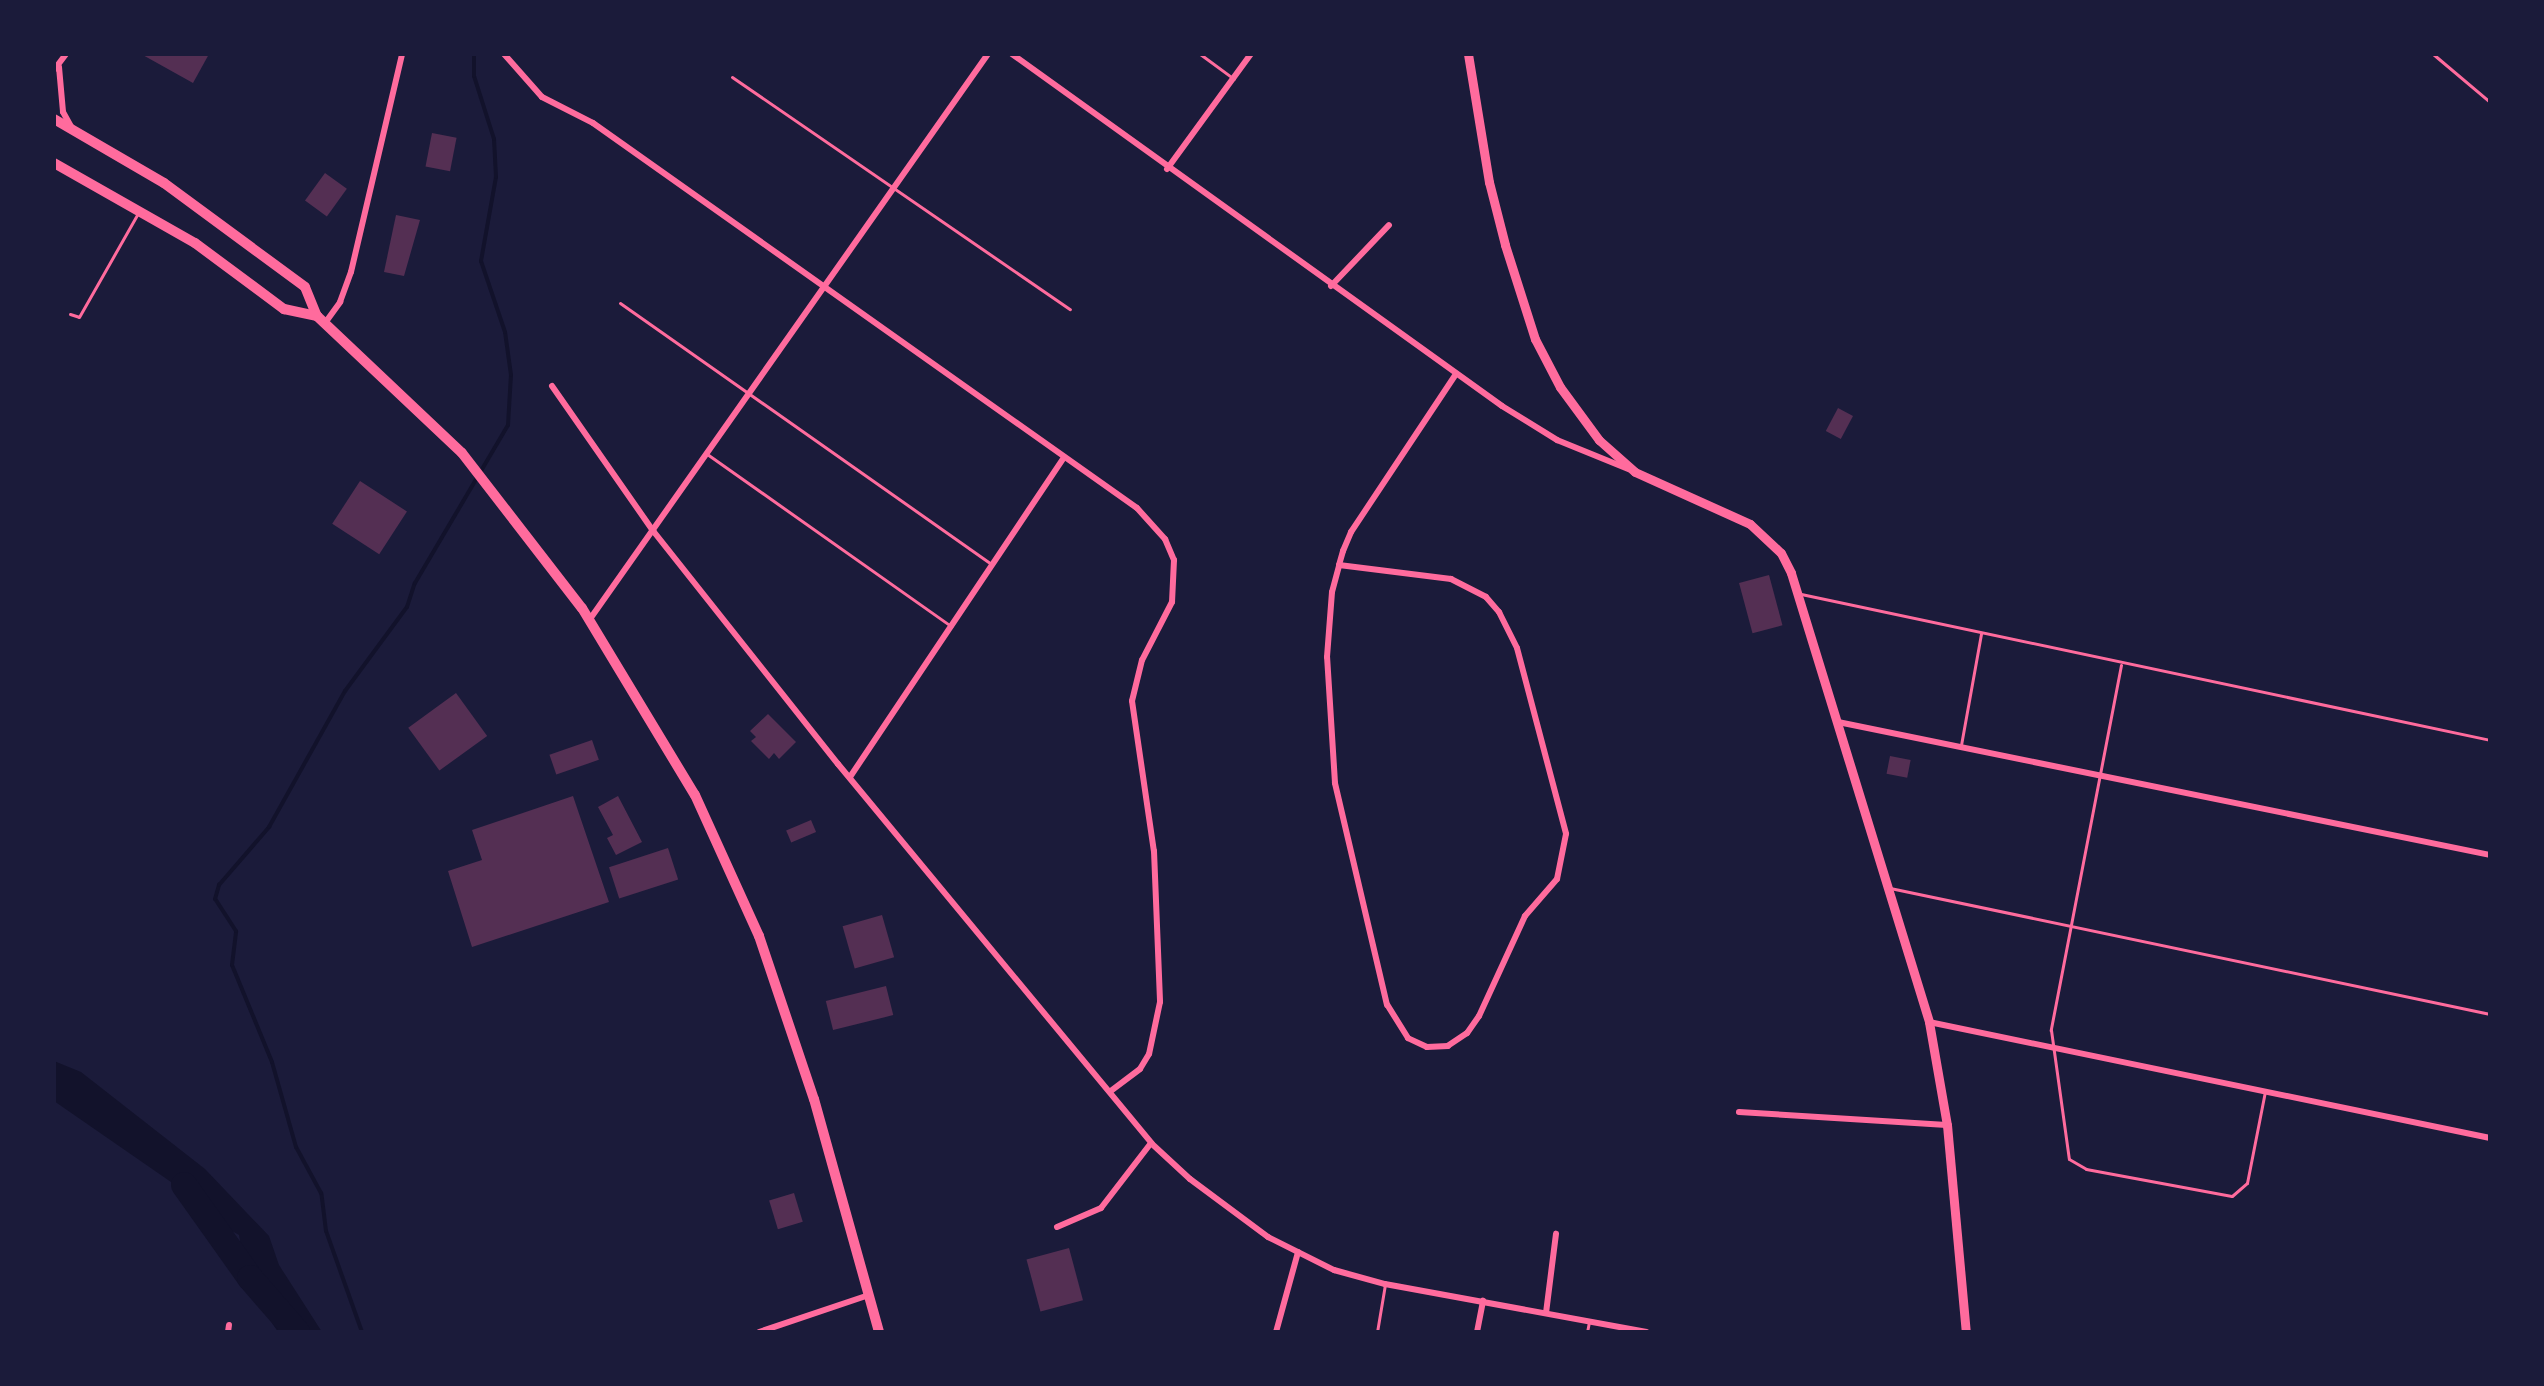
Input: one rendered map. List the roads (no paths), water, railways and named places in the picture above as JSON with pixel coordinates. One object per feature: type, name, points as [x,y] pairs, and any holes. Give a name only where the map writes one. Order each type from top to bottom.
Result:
[{"type":"main road","points":[[1468,54],[1489,182],[1535,339],[1584,423],[1635,472],[1750,524],[1781,553],[1798,593],[1929,1022],[1947,1125],[1966,1332]]},
{"type":"main road","points":[[54,119],[164,183],[265,254],[305,287],[321,320],[462,453],[509,509],[590,619],[695,795],[759,936],[814,1099],[879,1332]]},
{"type":"main road","points":[[54,163],[195,243],[284,309],[321,320]]},
{"type":"street","points":[[66,54],[57,69],[63,112],[72,128]]},
{"type":"street","points":[[321,320],[340,302],[351,272],[402,54]]},
{"type":"street","points":[[504,54],[507,62],[542,97],[593,123],[1153,523],[1174,560],[1176,581],[1172,602],[1142,660],[1132,701],[1154,851],[1160,1002],[1149,1054],[1140,1069],[1111,1091]]},
{"type":"street","points":[[590,619],[988,54]]},
{"type":"street","points":[[1012,54],[1167,169],[1456,374],[1557,440],[1635,472]]},
{"type":"street","points":[[1167,169],[1251,54]]},
{"type":"street","points":[[1331,286],[1389,225]]},
{"type":"street","points":[[1339,565],[1451,579],[1486,597],[1499,612],[1517,648],[1566,834],[1557,879],[1525,916],[1479,1016],[1467,1033],[1448,1046],[1427,1047],[1394,1023],[1344,825],[1327,698],[1330,613],[1339,565],[1362,513],[1456,374]]},
{"type":"street","points":[[552,386],[654,532],[850,777],[1151,1143],[1215,1200],[1298,1252],[1334,1270],[1385,1284],[1647,1332]]},
{"type":"street","points":[[850,777],[1064,457]]},
{"type":"street","points":[[1838,722],[2490,855]]},
{"type":"street","points":[[1929,1022],[2051,1044],[2490,1138]]},
{"type":"street","points":[[1739,1112],[1947,1125]]},
{"type":"street","points":[[1057,1227],[1101,1208],[1151,1143]]},
{"type":"street","points":[[1546,1313],[1556,1234]]},
{"type":"street","points":[[1276,1332],[1298,1252]]},
{"type":"street","points":[[759,1332],[869,1295]]},
{"type":"street","points":[[1477,1332],[1483,1301]]},
{"type":"lane","points":[[1200,54],[1234,79]]},
{"type":"lane","points":[[732,77],[1070,309]]},
{"type":"lane","points":[[70,314],[79,317],[139,212]]},
{"type":"lane","points":[[620,303],[992,565]]},
{"type":"lane","points":[[707,454],[951,626]]},
{"type":"lane","points":[[1798,593],[2121,665],[2490,740]]},
{"type":"lane","points":[[1961,747],[1981,634]]},
{"type":"lane","points":[[2121,665],[2051,1044],[2069,1159],[2086,1169],[2222,1196],[2242,1190],[2265,1089]]},
{"type":"lane","points":[[1890,888],[2490,1014]]},
{"type":"lane","points":[[1377,1332],[1385,1284]]},
{"type":"lane","points":[[1587,1332],[1589,1322]]},
{"type":"waterway","points":[[362,1332],[326,1231],[321,1193],[296,1147],[272,1062],[232,965],[236,931],[215,899],[219,885],[269,827],[345,691],[407,607],[415,583],[508,425],[511,375],[505,332],[481,261],[496,177],[494,139],[474,76],[474,54]]},
{"type":"waterway","points":[[184,1185],[250,1278],[297,1332]]}]
